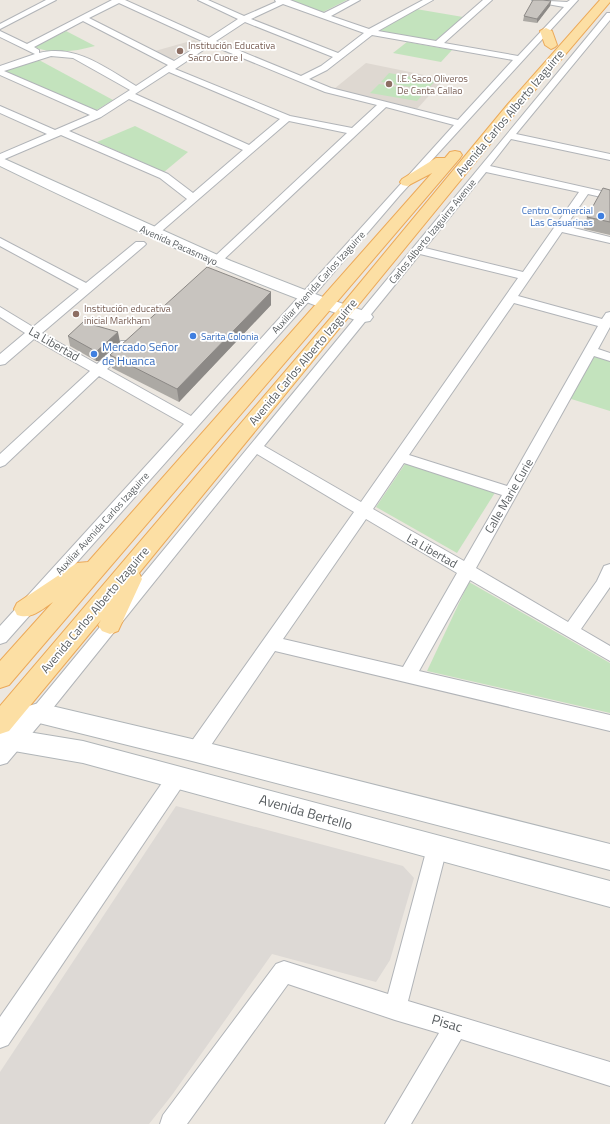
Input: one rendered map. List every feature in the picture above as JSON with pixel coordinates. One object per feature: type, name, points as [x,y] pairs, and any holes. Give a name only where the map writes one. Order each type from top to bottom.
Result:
[{"type":"main road","name":"Avenida Carlos Alberto Izaguirre","points":[[3,738],[143,553],[436,201],[551,45],[590,0]]},
{"type":"main road","name":"Avenida Carlos Alberto Izaguirre","points":[[474,134],[507,106],[575,37],[606,0]]},
{"type":"main road","points":[[546,31],[551,45]]},
{"type":"main road","points":[[575,37],[575,58]]},
{"type":"main road","name":"Avenida Carlos Alberto Izaguirre","points":[[0,678],[109,553],[341,316],[460,149],[407,182]]},
{"type":"main road","name":"Avenida Pacasmayo","points":[[0,159],[28,180],[140,244],[341,316]]},
{"type":"main road","points":[[436,201],[484,168]]},
{"type":"main road","name":"Avenida Pacasmayo","points":[[0,172],[28,180],[216,262],[301,302]]},
{"type":"main road","points":[[25,609],[109,553]]},
{"type":"main road","points":[[110,625],[143,553]]},
{"type":"main road","points":[[3,738],[39,713],[196,751],[610,858]]},
{"type":"main road","name":"Avenida Bertello","points":[[3,738],[84,752],[178,776],[437,848],[610,894]]},
{"type":"street","points":[[41,55],[1,33],[52,0]]},
{"type":"street","points":[[28,47],[119,0],[209,41],[328,90],[459,123]]},
{"type":"street","points":[[202,0],[244,19],[339,56]]},
{"type":"street","points":[[0,159],[98,115],[244,19],[283,0],[370,32],[520,59]]},
{"type":"street","points":[[324,16],[356,0]]},
{"type":"street","points":[[301,79],[324,68],[370,32],[429,0]]},
{"type":"street","points":[[438,44],[488,0]]},
{"type":"street","points":[[536,0],[572,3]]},
{"type":"street","name":"Auxiliar Avenida Carlos Izaguirre","points":[[0,637],[301,302],[459,123],[572,3]]},
{"type":"street","name":"Carlos Alberto Izaguirre Avenue","points":[[255,447],[341,316],[417,250],[509,136],[610,15]]},
{"type":"street","points":[[83,18],[171,67],[287,118],[355,132]]},
{"type":"street","points":[[0,69],[41,55],[70,54],[133,92],[251,150]]},
{"type":"street","points":[[0,72],[98,115]]},
{"type":"street","points":[[216,262],[384,104]]},
{"type":"street","points":[[0,109],[164,176],[194,199]]},
{"type":"street","points":[[152,234],[287,118]]},
{"type":"street","points":[[509,136],[608,153]]},
{"type":"street","points":[[484,168],[610,196]]},
{"type":"street","points":[[196,751],[585,191]]},
{"type":"street","points":[[559,228],[610,240]]},
{"type":"street","points":[[0,241],[87,289]]},
{"type":"street","points":[[0,361],[140,244]]},
{"type":"street","points":[[417,250],[526,276]]},
{"type":"street","points":[[510,298],[608,320]]},
{"type":"street","name":"La Libertad","points":[[0,311],[34,333],[99,369],[192,424]]},
{"type":"street","name":"Calle Marie Curie","points":[[408,675],[608,320]]},
{"type":"street","points":[[0,462],[138,333]]},
{"type":"street","points":[[590,351],[610,357]]},
{"type":"street","points":[[39,713],[255,447]]},
{"type":"street","name":"La Libertad","points":[[255,447],[610,654]]},
{"type":"street","points":[[400,457],[511,493]]},
{"type":"street","points":[[571,631],[604,583],[610,570]]},
{"type":"street","points":[[271,643],[610,723]]},
{"type":"street","points":[[0,1037],[178,776]]},
{"type":"street","points":[[395,1009],[437,848]]},
{"type":"street","name":"Pisac","points":[[172,1124],[284,972],[395,1009],[456,1026],[610,1074]]},
{"type":"street","points":[[397,1124],[456,1026]]},
{"type":"shaded area","points":[[194,40],[201,43],[172,60],[155,51]]},
{"type":"shaded area","name":"I.E. Saco Oliveros De Canta Callao","points":[[366,63],[444,79],[417,109],[334,89]]},
{"type":"shaded area","points":[[176,806],[403,866],[414,878],[390,960],[376,982],[272,954],[172,1095],[149,1124],[0,1124],[0,1072]]},
{"type":"green space","points":[[293,0],[347,0],[321,13],[293,2]]},
{"type":"green space","points":[[416,9],[463,17],[435,41],[377,31]]},
{"type":"green space","points":[[66,31],[95,46],[73,51],[57,52],[34,47]]},
{"type":"green space","points":[[407,42],[452,50],[441,62],[393,53]]},
{"type":"green space","points":[[39,60],[113,100],[95,111],[3,71]]},
{"type":"green space","points":[[389,73],[435,81],[427,90],[381,82]]},
{"type":"green space","points":[[379,84],[425,92],[417,101],[370,93]]},
{"type":"green space","points":[[135,126],[188,152],[164,172],[97,142]]},
{"type":"green space","points":[[591,355],[610,360],[610,411],[568,398]]},
{"type":"green space","points":[[407,461],[496,491],[457,553],[376,507]]},
{"type":"green space","points":[[469,582],[610,663],[610,713],[427,671]]},
{"type":"building","points":[[533,0],[551,1],[537,19],[524,16]]},
{"type":"building","points":[[603,188],[610,190],[610,222],[587,217]]},
{"type":"building","name":"Sarita Colonia","points":[[207,267],[271,292],[177,389],[110,355]]},
{"type":"building","points":[[83,322],[118,332],[97,351],[95,351],[68,336]]},
{"type":"place","name":"Institución Educativa Sacro Cuore I","points":[[180,51]]},
{"type":"place","name":"I.E. Saco Oliveros De Canta Callao","points":[[389,84]]},
{"type":"place","name":"Centro Comercial Las Casuarinas","points":[[601,216]]},
{"type":"place","name":"Institución educativa inicial Markham","points":[[76,314]]},
{"type":"place","name":"Sarita Colonia","points":[[193,336]]},
{"type":"place","name":"Mercado Señor de Huanca","points":[[94,354]]}]
